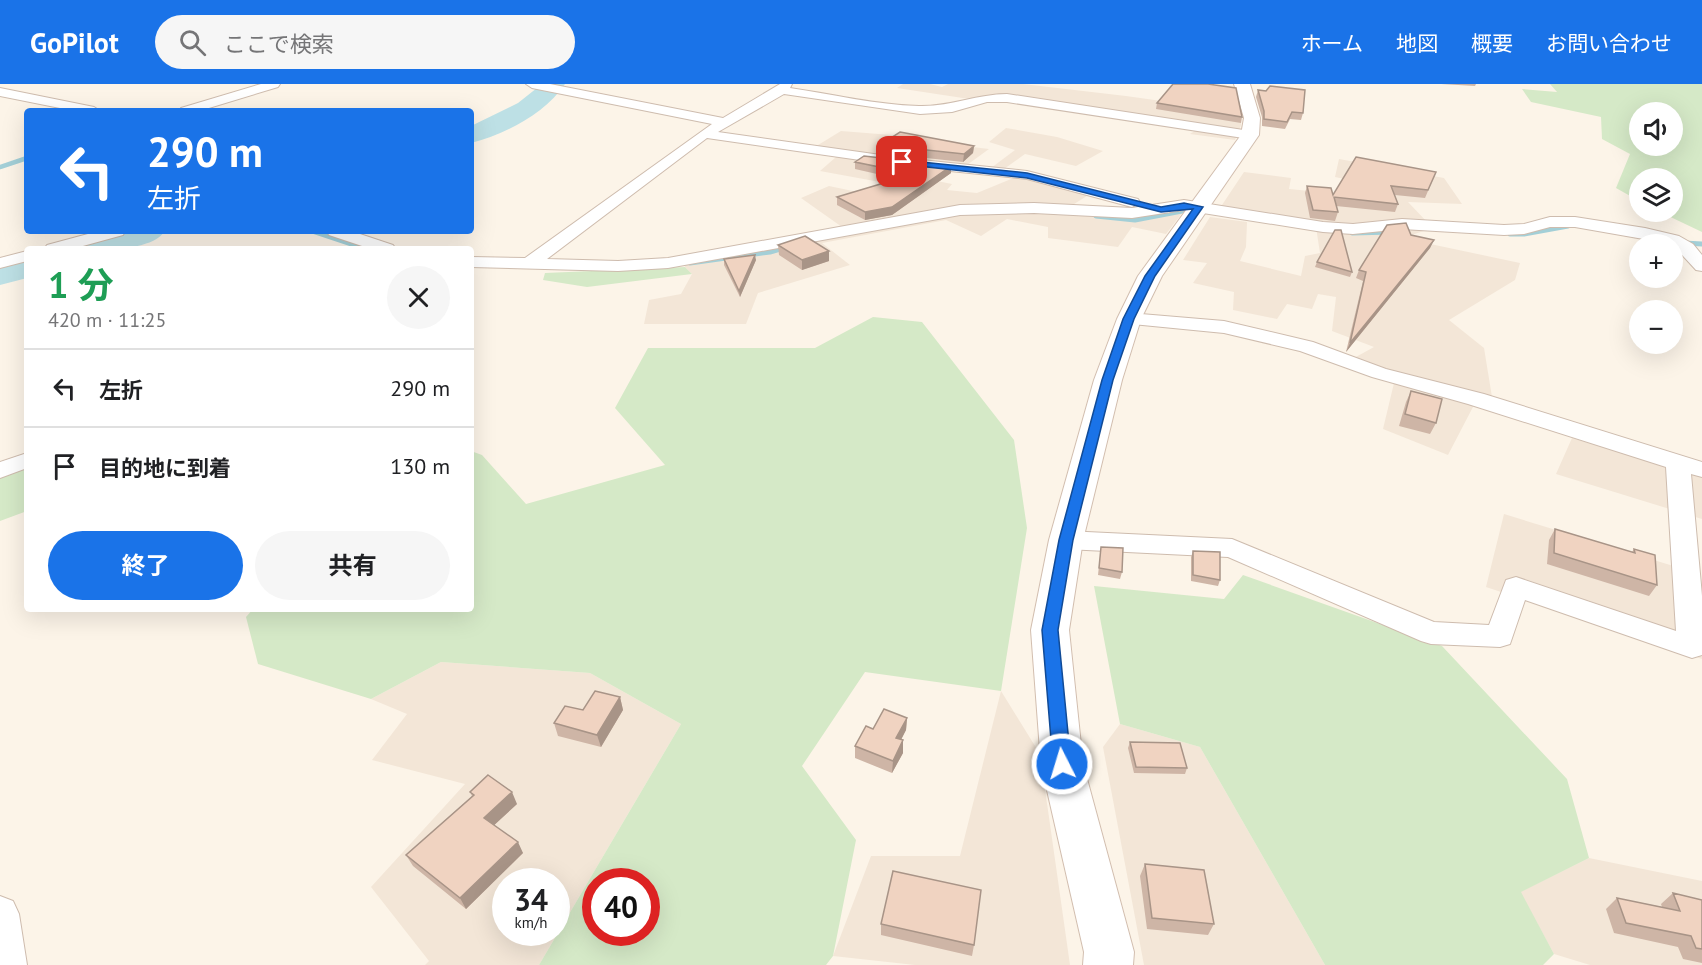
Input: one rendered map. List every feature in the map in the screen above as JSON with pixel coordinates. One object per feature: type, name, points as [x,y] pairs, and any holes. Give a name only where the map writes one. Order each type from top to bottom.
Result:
[{"type":"street","points":[[196,108],[274,84]]},
{"type":"street","points":[[1108,965],[1108,952],[1062,764],[1050,630],[1066,540],[1108,380],[1129,319],[1150,276],[1250,135],[1252,118],[1242,84]]},
{"type":"street","points":[[536,85],[723,122]]},
{"type":"street","points":[[530,263],[704,134],[784,87],[895,108],[920,110],[952,108],[986,98],[1007,98],[1250,135]]},
{"type":"street","points":[[0,92],[79,108]]},
{"type":"street","points":[[704,134],[902,162],[1027,176],[1161,209]]},
{"type":"street","points":[[474,262],[618,266],[668,263],[960,210],[1034,208],[1132,213],[1184,205],[1333,228],[1376,229],[1402,225],[1504,230],[1524,229],[1550,222],[1575,222],[1645,233],[1680,244],[1702,266]]},
{"type":"street","points":[[63,246],[106,234]]},
{"type":"street","points":[[344,234],[378,246]]},
{"type":"street","points":[[0,263],[24,257]]},
{"type":"street","points":[[1066,540],[1232,548],[1431,633],[1500,636],[1516,587],[1692,648],[1690,467],[1476,399],[1379,372],[1305,346],[1224,327],[1129,319]]},
{"type":"street","points":[[0,471],[24,461]]},
{"type":"street","points":[[0,914],[8,965]]},
{"type":"shaded area","points":[[903,84],[930,84],[942,87],[948,84],[1023,84],[1126,96],[1240,112],[1241,125],[1235,140],[1190,134],[1196,130],[1008,100],[989,102],[897,88]]},
{"type":"shaded area","points":[[1006,128],[1057,137],[1103,151],[1076,166],[1025,154],[999,175],[912,165],[906,175],[952,184],[947,190],[977,193],[1016,177],[1090,194],[1071,206],[1114,210],[1186,208],[1166,234],[1132,227],[1118,247],[1048,238],[1048,227],[1007,219],[981,236],[946,220],[822,243],[850,265],[758,293],[746,324],[644,324],[649,300],[681,294],[692,274],[685,267],[683,256],[842,227],[801,198],[829,186],[867,194],[880,182],[820,171],[836,157],[805,153],[841,131],[917,137],[898,155],[912,158],[932,142],[989,149],[967,165],[991,168],[1015,150],[989,142]]},
{"type":"shaded area","points":[[1339,159],[1444,178],[1462,204],[1408,202],[1428,223],[1424,231],[1402,238],[1520,263],[1515,280],[1449,320],[1484,348],[1492,397],[1474,405],[1448,455],[1383,429],[1394,383],[1352,369],[1354,358],[1374,347],[1332,331],[1336,297],[1318,294],[1312,309],[1287,304],[1277,319],[1233,310],[1234,292],[1193,283],[1207,263],[1183,260],[1210,217],[1247,222],[1246,247],[1240,261],[1301,276],[1305,256],[1320,253],[1316,227],[1218,211],[1244,172],[1291,178],[1289,189],[1382,198],[1373,185],[1335,177]]},
{"type":"shaded area","points":[[1572,438],[1702,476],[1702,519],[1556,474]]},
{"type":"shaded area","points":[[1504,514],[1693,572],[1702,659],[1486,587]]},
{"type":"shaded area","points":[[441,662],[590,673],[681,724],[596,868],[582,868],[582,892],[570,912],[570,868],[492,868],[492,946],[550,946],[539,965],[425,965],[429,961],[371,887],[465,784],[372,760],[407,714],[371,699]]},
{"type":"shaded area","points":[[1001,691],[1040,754],[1070,965],[915,965],[833,956],[871,856],[960,856]]},
{"type":"shaded area","points":[[1120,724],[1200,747],[1325,965],[1144,965],[1103,747]]},
{"type":"shaded area","points":[[1589,858],[1702,881],[1702,965],[1590,965],[1554,954],[1520,892]]},
{"type":"green space","points":[[1550,84],[1702,84],[1702,232],[1681,222],[1683,222],[1683,168],[1629,168],[1629,195],[1616,188],[1629,156],[1683,156],[1683,102],[1629,102],[1629,153],[1602,139],[1601,117],[1531,102],[1522,89],[1557,92]]},
{"type":"green space","points":[[685,267],[692,274],[587,287],[543,280],[545,273]]},
{"type":"green space","points":[[873,317],[922,322],[1014,440],[1027,528],[1001,691],[865,672],[802,766],[856,840],[833,956],[826,965],[539,965],[550,946],[570,946],[570,912],[582,892],[582,946],[660,946],[660,868],[596,868],[681,724],[590,673],[441,662],[371,699],[258,664],[246,617],[250,612],[474,612],[474,452],[482,455],[526,504],[665,465],[615,408],[648,348],[815,348]]},
{"type":"green space","points":[[24,467],[24,512],[0,521],[0,478]]},
{"type":"green space","points":[[1243,575],[1442,646],[1567,779],[1589,858],[1521,892],[1554,954],[1543,965],[1325,965],[1200,747],[1120,724],[1094,586],[1224,599]]},
{"type":"building","points":[[1173,84],[1208,84],[1236,88],[1242,117],[1157,103]]},
{"type":"building","points":[[1270,86],[1305,90],[1303,113],[1292,112],[1287,122],[1264,119],[1258,90],[1266,91]]},
{"type":"building","points":[[900,132],[974,146],[964,154],[880,145]]},
{"type":"building","points":[[864,156],[951,166],[892,207],[865,212],[837,197],[914,174],[855,162]]},
{"type":"building","points":[[1356,157],[1436,172],[1428,190],[1391,186],[1398,204],[1334,197],[1338,212],[1313,210],[1307,186],[1331,188],[1333,195]]},
{"type":"building","points":[[1406,223],[1411,235],[1434,240],[1350,343],[1366,272],[1359,270],[1387,225]]},
{"type":"building","points":[[1335,230],[1341,230],[1352,272],[1317,262]]},
{"type":"building","points":[[805,236],[829,251],[802,260],[778,245]]},
{"type":"building","points":[[755,255],[739,291],[724,259]]},
{"type":"building","points":[[1411,391],[1442,399],[1436,423],[1405,414]]},
{"type":"building","points":[[1555,529],[1635,553],[1634,549],[1655,555],[1657,585],[1554,553]]},
{"type":"building","points":[[1101,547],[1123,548],[1122,572],[1099,568]]},
{"type":"building","points":[[1193,551],[1220,552],[1220,580],[1193,575]]},
{"type":"building","points":[[595,691],[620,697],[597,735],[554,723],[565,706],[583,710]]},
{"type":"building","points":[[884,709],[907,718],[896,738],[903,740],[893,761],[855,746],[866,726],[873,729]]},
{"type":"building","points":[[1130,742],[1180,743],[1187,768],[1136,767]]},
{"type":"building","points":[[488,775],[512,792],[484,818],[518,842],[460,898],[406,855],[474,795],[470,792]]},
{"type":"building","points":[[1145,864],[1204,870],[1214,924],[1152,918]]},
{"type":"building","points":[[893,871],[981,890],[974,945],[881,924]]},
{"type":"building","points":[[1673,893],[1702,900],[1702,949],[1696,948],[1691,936],[1626,923],[1617,898],[1680,911]]},
{"type":"waterway","points":[[474,134],[527,108],[554,84]]},
{"type":"waterway","points":[[0,167],[24,159]]},
{"type":"waterway","points":[[1096,216],[1135,220],[1182,211]]},
{"type":"waterway","points":[[1510,234],[1524,234],[1568,226]]},
{"type":"waterway","points":[[1352,233],[1393,232]]},
{"type":"waterway","points":[[99,246],[139,234]]},
{"type":"waterway","points":[[321,234],[357,246]]},
{"type":"waterway","points":[[1684,243],[1702,244]]},
{"type":"waterway","points":[[690,263],[770,252],[787,247]]},
{"type":"waterway","points":[[0,275],[24,268]]},
{"type":"route","points":[[902,162],[1027,176],[1161,209],[1184,205],[1199,207],[1150,276],[1129,319],[1108,380],[1066,540],[1050,630],[1062,764]]}]
